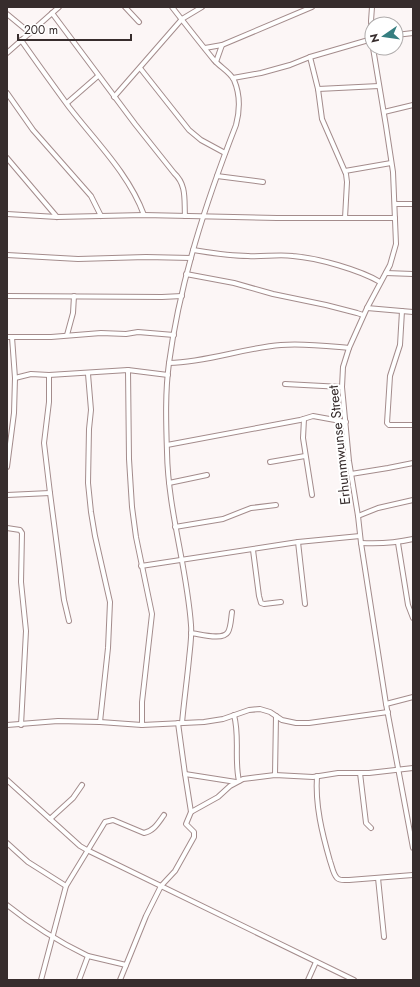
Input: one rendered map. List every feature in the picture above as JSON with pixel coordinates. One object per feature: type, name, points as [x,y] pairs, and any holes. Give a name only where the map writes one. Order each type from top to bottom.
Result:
[{"type":"street","points":[[7,53],[59,7]]},
{"type":"street","points":[[125,7],[139,22]]},
{"type":"street","points":[[172,7],[216,62],[233,78],[239,101],[236,125],[203,216],[186,274],[168,375],[167,445],[169,484],[190,611],[191,633],[180,723],[185,774],[192,812]]},
{"type":"street","points":[[114,97],[182,19],[202,7]]},
{"type":"street","points":[[205,48],[222,45],[312,7]]},
{"type":"street","points":[[52,13],[114,97],[180,179],[184,189],[185,216]]},
{"type":"street","points":[[7,14],[30,33]]},
{"type":"street","points":[[22,40],[67,103],[126,180],[140,204],[144,215]]},
{"type":"street","points":[[233,78],[261,73],[290,65],[310,57],[364,41]]},
{"type":"street","points":[[216,62],[222,45]]},
{"type":"street","name":"Erhunmwunse Street","points":[[374,56],[391,163],[395,204],[396,244],[386,273],[366,308],[349,348],[343,367],[342,387],[360,543],[386,704],[400,771],[413,848]]},
{"type":"street","points":[[310,57],[318,89],[322,119],[345,171],[347,182],[345,218]]},
{"type":"street","points":[[140,68],[189,130],[201,140],[225,153]]},
{"type":"street","points":[[67,103],[98,76]]},
{"type":"street","points":[[318,89],[379,86]]},
{"type":"street","points":[[7,93],[33,130],[91,196],[101,216]]},
{"type":"street","points":[[384,112],[413,105]]},
{"type":"street","points":[[7,158],[57,217]]},
{"type":"street","points":[[345,171],[391,163]]},
{"type":"street","points":[[217,176],[263,182]]},
{"type":"street","points":[[395,204],[413,204]]},
{"type":"street","points":[[7,214],[57,217],[144,215],[277,218],[395,218]]},
{"type":"street","points":[[193,250],[221,255],[279,255],[304,257],[324,261],[368,275],[380,282]]},
{"type":"street","points":[[7,256],[78,259],[146,257],[191,258]]},
{"type":"street","points":[[386,273],[413,274]]},
{"type":"street","points":[[186,274],[234,283],[273,294],[326,304],[363,315]]},
{"type":"street","points":[[7,296],[182,296]]},
{"type":"street","points":[[67,335],[73,313],[74,296]]},
{"type":"street","points":[[366,308],[413,312]]},
{"type":"street","points":[[402,311],[400,345],[390,376],[387,423],[389,425],[413,425]]},
{"type":"street","points":[[7,467],[14,414],[15,378],[9,337],[101,333],[126,334],[138,332],[174,335]]},
{"type":"street","points":[[169,363],[199,361],[282,344],[349,348]]},
{"type":"street","points":[[15,378],[32,374],[88,374],[105,371],[128,370],[168,375]]},
{"type":"street","points":[[128,370],[132,507],[141,566],[148,589],[152,614],[142,702],[142,725]]},
{"type":"street","points":[[88,374],[91,410],[89,429],[88,483],[90,512],[110,602],[108,648],[100,722]]},
{"type":"street","points":[[49,375],[49,402],[44,443],[64,600],[69,621]]},
{"type":"street","points":[[284,384],[342,387]]},
{"type":"street","points":[[167,445],[316,416],[346,422]]},
{"type":"street","points":[[304,419],[302,438],[312,494]]},
{"type":"street","points":[[270,462],[305,456]]},
{"type":"street","points":[[351,474],[413,463]]},
{"type":"street","points":[[169,484],[207,475]]},
{"type":"street","points":[[7,495],[50,493]]},
{"type":"street","points":[[358,516],[378,508],[413,500]]},
{"type":"street","points":[[175,527],[223,519],[251,508],[276,505]]},
{"type":"street","points":[[7,528],[20,530],[22,533],[21,582],[26,631],[21,725]]},
{"type":"street","points":[[141,566],[298,542],[360,536]]},
{"type":"street","points":[[360,543],[398,543],[413,539]]},
{"type":"street","points":[[298,542],[305,604]]},
{"type":"street","points":[[398,543],[408,605],[413,618]]},
{"type":"street","points":[[253,550],[261,603],[281,602]]},
{"type":"street","points":[[191,633],[223,636],[228,633],[232,612]]},
{"type":"street","points":[[386,704],[413,697]]},
{"type":"street","points":[[7,725],[58,721],[142,725],[180,723],[222,719],[249,710],[260,709],[270,712],[282,720],[309,722],[388,712]]},
{"type":"street","points":[[234,715],[237,725],[237,781]]},
{"type":"street","points":[[275,775],[276,716]]},
{"type":"street","points":[[185,774],[237,781],[275,775],[291,777],[317,776],[338,773],[400,771],[413,768]]},
{"type":"street","points":[[360,773],[364,816],[366,823],[371,828]]},
{"type":"street","points":[[317,776],[316,788],[319,816],[325,843],[334,873],[337,878],[341,880],[349,880],[413,875]]},
{"type":"street","points":[[7,780],[80,846],[354,980]]},
{"type":"street","points":[[120,980],[146,916],[162,886],[175,871],[194,837],[194,832],[186,824],[192,812],[218,796],[237,781]]},
{"type":"street","points":[[50,819],[73,798],[82,785]]},
{"type":"street","points":[[41,980],[66,886],[105,822],[112,820],[144,832],[151,831],[155,828],[164,815]]},
{"type":"street","points":[[7,843],[28,862],[66,886]]},
{"type":"street","points":[[378,878],[384,937]]},
{"type":"street","points":[[7,905],[22,917],[74,949],[88,956],[126,965]]},
{"type":"street","points":[[79,980],[88,956]]},
{"type":"street","points":[[308,980],[316,962]]}]
